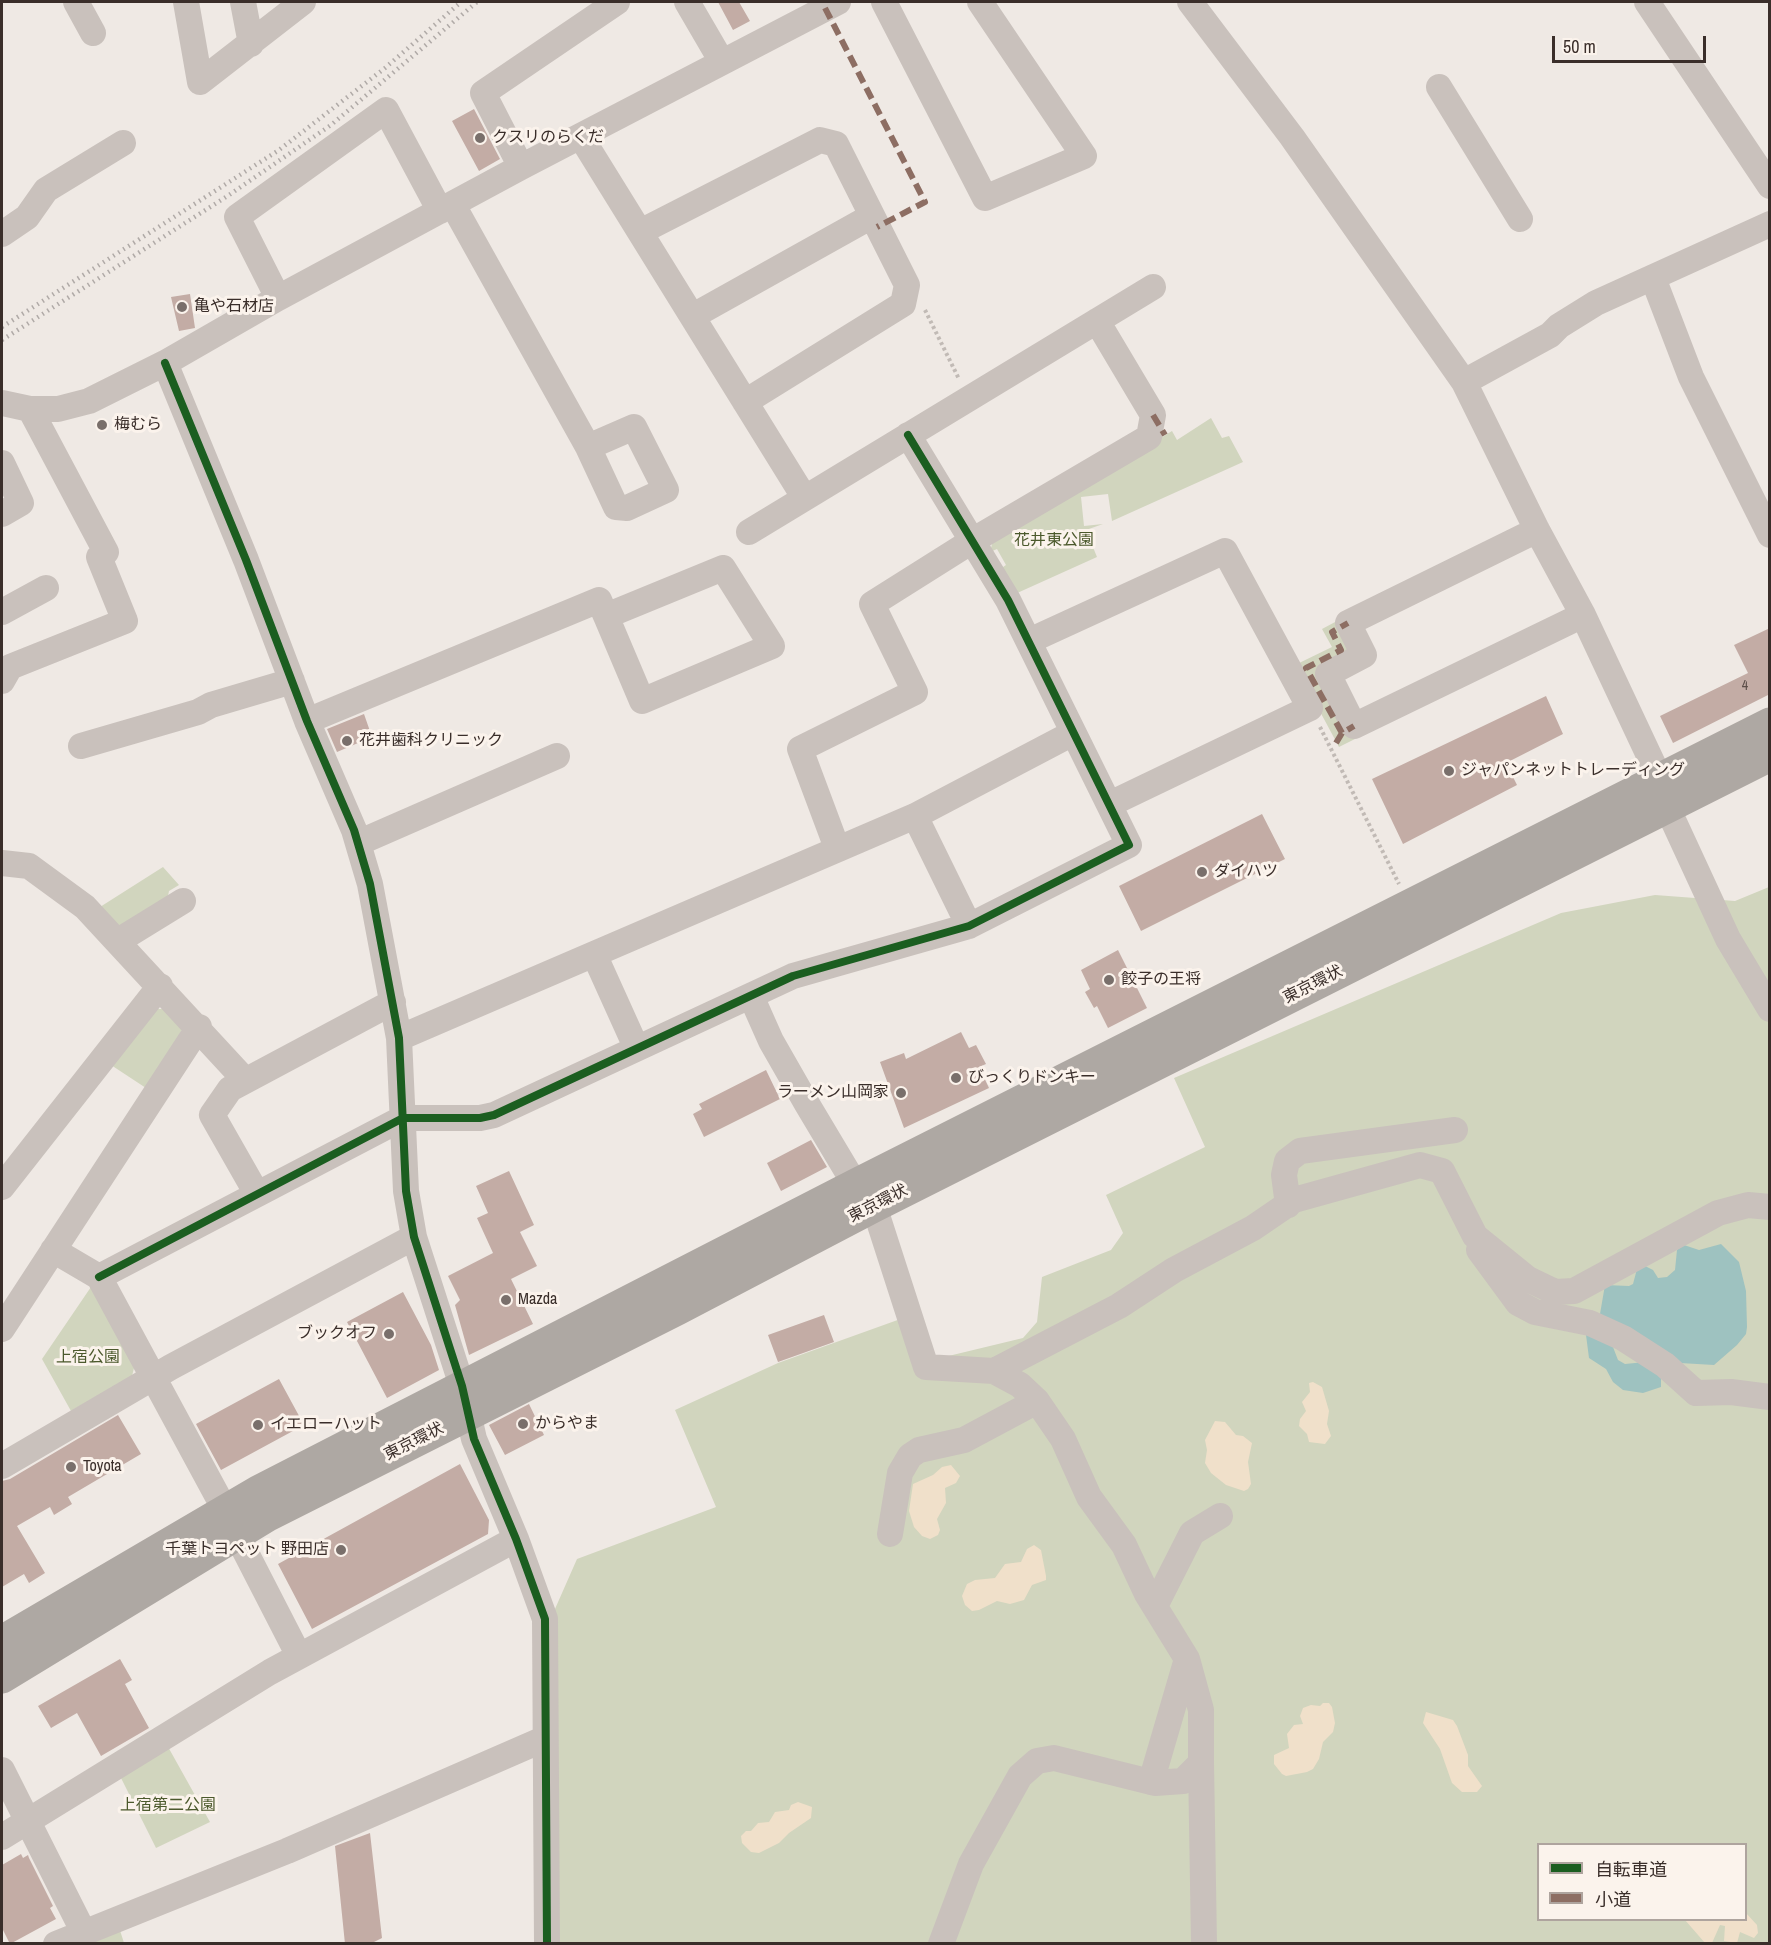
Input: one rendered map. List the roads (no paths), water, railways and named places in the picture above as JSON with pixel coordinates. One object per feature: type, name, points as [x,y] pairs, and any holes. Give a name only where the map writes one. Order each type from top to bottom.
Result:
[{"type":"highway","name":"東京環状","points":[[2,1642],[225,1510],[464,1401],[865,1195],[1664,793],[1770,724]]},
{"type":"highway","name":"東京環状","points":[[1664,793],[1770,756]]},
{"type":"highway","name":"東京環状","points":[[2,1677],[268,1515],[464,1401]]},
{"type":"street","points":[[76,2],[93,33]]},
{"type":"street","points":[[186,2],[200,82],[303,2]]},
{"type":"street","points":[[243,2],[251,44]]},
{"type":"street","points":[[521,168],[483,93],[617,2]]},
{"type":"street","points":[[687,2],[722,62]]},
{"type":"street","points":[[2,403],[30,409],[58,409],[88,401],[165,363],[278,298],[838,2]]},
{"type":"street","points":[[884,2],[985,198],[1084,156],[980,2]]},
{"type":"street","points":[[1190,2],[1292,137],[1464,382],[1537,530],[1583,615],[1728,939],[1770,1009]]},
{"type":"street","points":[[1647,2],[1770,186]]},
{"type":"street","points":[[1439,87],[1520,219]]},
{"type":"street","points":[[278,298],[237,217],[386,110],[588,447]]},
{"type":"street","points":[[581,137],[804,497]]},
{"type":"street","points":[[640,232],[820,140],[836,144],[907,285],[903,304],[746,402]]},
{"type":"street","points":[[2,234],[27,217],[46,190],[123,143]]},
{"type":"street","points":[[693,316],[872,216]]},
{"type":"street","points":[[1464,382],[1550,335],[1558,326],[1596,303],[1770,224]]},
{"type":"street","points":[[1653,278],[1691,376],[1770,535]]},
{"type":"street","points":[[749,532],[1153,287]]},
{"type":"street","points":[[837,848],[800,750],[915,692],[872,604],[972,541],[1149,437],[1154,416],[1097,321]]},
{"type":"street","points":[[165,363],[307,721],[358,843],[372,895],[399,1038],[406,1191],[414,1237],[464,1401],[545,1619],[544,1739],[548,1944]]},
{"type":"street","points":[[4,669],[125,621],[99,557],[106,552],[30,409]]},
{"type":"street","points":[[99,1277],[403,1118],[480,1118],[494,1115],[636,1047],[809,971],[969,926],[1130,845],[996,579],[908,435]]},
{"type":"street","points":[[2,463],[21,503],[2,513]]},
{"type":"street","points":[[1537,530],[1348,623],[1364,655],[1328,674],[1354,726],[1583,615]]},
{"type":"street","points":[[1029,641],[1225,551],[1310,708],[1110,804]]},
{"type":"street","points":[[307,721],[452,663],[599,600],[642,701],[772,646],[723,568],[606,616]]},
{"type":"street","points":[[2,612],[46,588]]},
{"type":"street","points":[[81,746],[198,712],[210,705],[292,681]]},
{"type":"street","points":[[399,1038],[915,816],[1073,734]]},
{"type":"street","points":[[358,843],[557,756]]},
{"type":"street","points":[[915,816],[969,926]]},
{"type":"street","points":[[2,863],[29,866],[85,908],[199,1027],[245,1080]]},
{"type":"street","points":[[118,941],[183,901]]},
{"type":"street","points":[[594,954],[636,1047]]},
{"type":"street","points":[[2,1187],[160,986]]},
{"type":"street","points":[[751,996],[771,1041],[865,1195],[926,1367],[994,1371],[1020,1385],[1037,1401],[1063,1438],[1089,1497],[1124,1545],[1155,1606],[1187,1659],[1201,1710],[1204,1944]]},
{"type":"street","points":[[257,1194],[212,1115],[230,1089],[393,1002]]},
{"type":"street","points":[[2,1329],[199,1027]]},
{"type":"street","points":[[1287,1205],[1284,1174],[1287,1161],[1300,1151],[1455,1130]]},
{"type":"street","points":[[994,1371],[1119,1306],[1174,1270],[1253,1228],[1294,1200],[1420,1164],[1442,1171],[1474,1236],[1481,1256],[1518,1303],[1535,1312],[1590,1323],[1623,1338],[1665,1365],[1696,1393],[1731,1392],[1770,1397]]},
{"type":"street","points":[[1474,1236],[1528,1279],[1555,1292],[1574,1291],[1718,1213],[1748,1205],[1770,1207]]},
{"type":"street","points":[[2,1466],[152,1377],[414,1237]]},
{"type":"street","points":[[53,1250],[99,1277],[225,1510]]},
{"type":"street","points":[[890,1534],[900,1473],[910,1456],[919,1450],[964,1440],[1037,1401]]},
{"type":"street","points":[[1155,1606],[1192,1533],[1220,1516]]},
{"type":"street","points":[[2,1837],[28,1819],[299,1656],[516,1539]]},
{"type":"street","points":[[244,1549],[299,1656]]},
{"type":"street","points":[[1151,1782],[1187,1659]]},
{"type":"street","points":[[56,1944],[83,1931],[287,1851],[544,1739]]},
{"type":"street","points":[[941,1944],[971,1864],[1020,1776],[1037,1761],[1054,1758],[1151,1782],[1183,1781],[1201,1763]]},
{"type":"street","points":[[2,1770],[83,1931]]},
{"type":"water","points":[[1721,1244],[1739,1262],[1746,1291],[1747,1327],[1746,1334],[1737,1345],[1714,1365],[1680,1363],[1600,1314],[1605,1285],[1629,1286],[1633,1284],[1637,1269],[1645,1266],[1653,1270],[1658,1278],[1667,1277],[1675,1270],[1677,1250],[1684,1245],[1699,1250]]},
{"type":"water","points":[[1586,1335],[1611,1342],[1618,1360],[1625,1364],[1645,1362],[1661,1375],[1661,1387],[1643,1393],[1623,1390],[1613,1382],[1606,1369],[1589,1358]]},
{"type":"railway","points":[[2,327],[279,150],[385,68],[461,2]]},
{"type":"railway","points":[[2,340],[229,195],[331,125],[477,2]]},
{"type":"place","name":"クスリのらくだ","points":[[480,138]]},
{"type":"place","name":"亀や石材店","points":[[182,307]]},
{"type":"place","name":"梅むら","points":[[102,425]]},
{"type":"place","name":"花井歯科クリニック","points":[[347,741]]},
{"type":"place","name":"ジャパンネットトレーディング","points":[[1449,771]]},
{"type":"place","name":"ダイハツ","points":[[1202,872]]},
{"type":"place","name":"餃子の王将","points":[[1109,980]]},
{"type":"place","name":"びっくりドンキー","points":[[956,1078]]},
{"type":"place","name":"ラーメン山岡家","points":[[901,1093]]},
{"type":"place","name":"Mazda","points":[[506,1300]]},
{"type":"place","name":"ブックオフ","points":[[389,1334]]},
{"type":"place","name":"からやま","points":[[523,1424]]},
{"type":"place","name":"イエローハット","points":[[258,1425]]},
{"type":"place","name":"Toyota","points":[[71,1467]]},
{"type":"place","name":"千葉トヨペット 野田店","points":[[341,1550]]},
{"type":"park label","name":"花井東公園","points":[[1054,541]]},
{"type":"park label","name":"上宿公園","points":[[88,1358]]},
{"type":"park label","name":"上宿第二公園","points":[[168,1806]]}]
